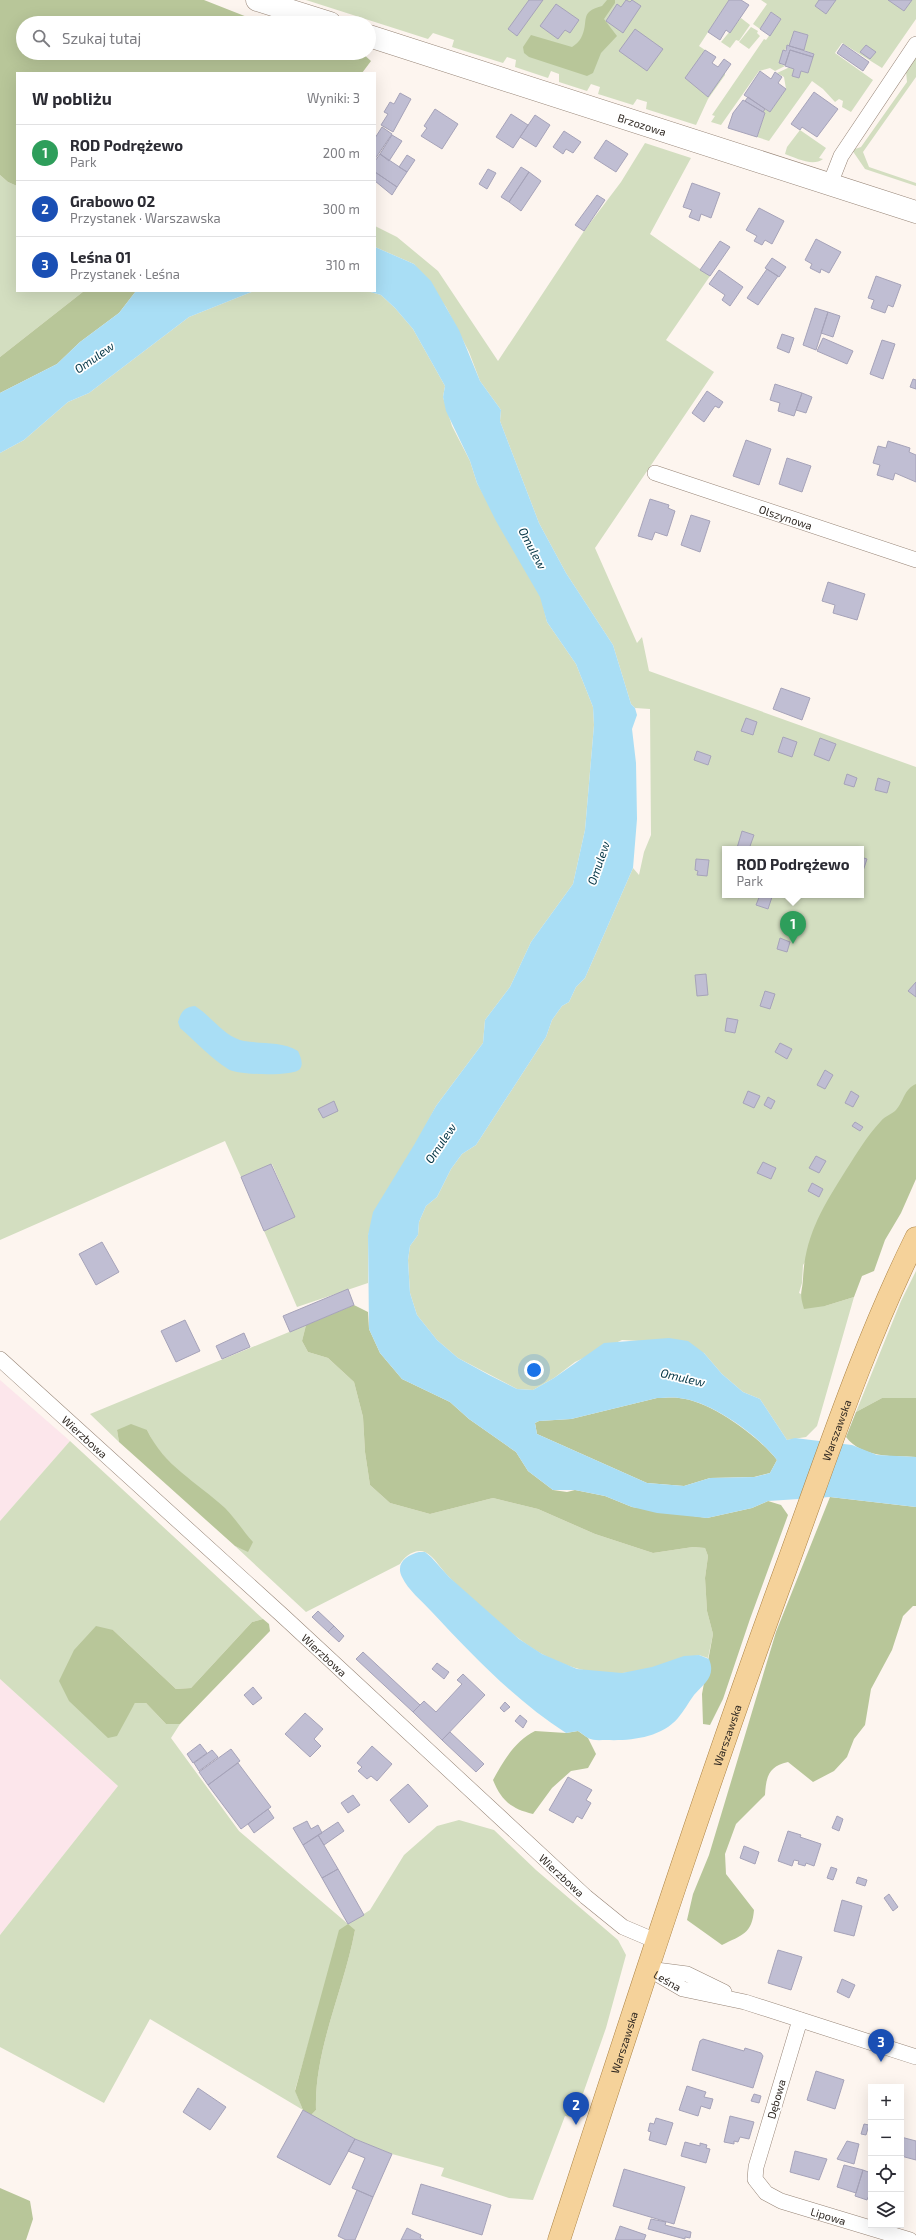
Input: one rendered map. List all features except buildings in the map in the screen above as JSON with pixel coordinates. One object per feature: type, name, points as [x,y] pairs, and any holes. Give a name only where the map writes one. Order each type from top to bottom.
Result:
[{"type":"main road","points":[[272,2],[311,16]]},
{"type":"main road","name":"Brzozowa","points":[[376,38],[916,212]]},
{"type":"main road","name":"Warszawska","points":[[559,2240],[647,1968],[725,1738],[838,1422],[876,1324],[916,1238]]},
{"type":"street","points":[[830,184],[841,156],[916,44]]},
{"type":"street","name":"Olszynowa","points":[[655,473],[916,560]]},
{"type":"street","name":"Wierzbowa","points":[[0,1359],[289,1622],[586,1897],[622,1927],[656,1941]]},
{"type":"street","name":"Leśna","points":[[647,1968],[683,1989],[744,2002],[916,2057]]},
{"type":"street","name":"Dębowa","points":[[755,2179],[756,2167],[800,2020]]},
{"type":"street","name":"Lipowa","points":[[755,2179],[766,2193],[781,2201],[910,2240]]},
{"type":"shaded area","points":[[0,1380],[70,1441],[0,1521]]},
{"type":"shaded area","points":[[0,1679],[118,1786],[0,1935]]},
{"type":"green space","points":[[0,0],[204,0],[244,16],[16,16],[16,60],[371,61],[363,72],[16,72],[16,186],[8,182],[0,175]]},
{"type":"green space","points":[[306,0],[729,0],[699,46],[705,50],[686,78],[708,97],[725,72],[725,75],[708,99],[696,125],[646,109],[647,102],[637,99],[633,105],[598,94],[600,87],[591,84],[587,91],[559,82],[559,74],[551,71],[548,78],[515,67],[516,60],[507,57],[503,63],[452,47],[454,40],[433,33],[428,39],[376,22],[376,16],[356,16]]},
{"type":"green space","points":[[607,0],[615,0],[615,3],[604,19],[617,36],[601,53],[593,73],[587,76],[529,57],[524,53],[523,47],[531,35],[572,47],[578,42],[584,32],[587,14],[595,8],[602,6]]},
{"type":"green space","points":[[761,0],[916,0],[916,19],[882,68],[842,43],[835,53],[873,80],[851,112],[842,107],[843,101],[839,99],[835,102],[823,89],[812,81],[769,141],[757,137],[765,113],[763,112],[765,109],[770,112],[786,89],[784,77],[777,73],[790,67],[794,69],[792,76],[799,78],[801,71],[808,73],[814,54],[804,50],[808,35],[794,31],[789,46],[787,46],[779,63],[785,66],[775,71],[770,68],[759,71],[721,125],[711,122],[715,116],[712,115],[764,39],[766,40],[781,19],[771,12],[760,29],[753,24],[767,4]]},
{"type":"green space","points":[[741,18],[750,25],[739,41],[736,40],[730,48],[721,42]]},
{"type":"green space","points":[[751,27],[758,31],[757,33],[760,36],[749,49],[739,42]]},
{"type":"green space","points":[[916,57],[916,77],[863,152],[869,167],[916,183],[916,186],[865,169],[852,150],[861,147],[907,82],[906,71]]},
{"type":"green space","points":[[800,130],[826,148],[819,158],[823,159],[809,162],[785,154],[787,147]]},
{"type":"green space","points":[[645,143],[691,158],[650,234],[710,276],[666,340],[714,372],[595,548],[637,643],[642,637],[649,671],[916,767],[916,1111],[803,1265],[802,1283],[799,1293],[825,1306],[854,1297],[817,1426],[806,1437],[787,1440],[760,1399],[743,1392],[722,1374],[704,1353],[640,1341],[622,1340],[575,1362],[554,1378],[533,1390],[517,1389],[458,1358],[437,1340],[417,1315],[410,1293],[408,1260],[410,1246],[418,1235],[419,1222],[426,1206],[437,1197],[451,1169],[462,1154],[476,1145],[546,1037],[552,1020],[562,1006],[569,1002],[576,987],[585,978],[633,868],[639,875],[644,852],[651,835],[650,709],[635,708],[631,704],[613,645],[566,573],[539,523],[500,421],[501,410],[480,381],[469,352],[446,307],[414,264],[376,247],[376,226],[397,237],[438,271],[498,361],[584,231],[621,182]]},
{"type":"green space","points":[[0,175],[8,182],[16,186],[16,292],[83,292],[0,357]]},
{"type":"green space","points":[[83,292],[135,292],[119,313],[80,342],[57,364],[0,393],[0,357]]},
{"type":"green space","points":[[252,292],[370,292],[381,295],[395,308],[413,329],[445,386],[443,397],[452,426],[470,461],[477,483],[541,597],[547,622],[576,664],[593,707],[594,725],[585,830],[573,884],[531,942],[510,987],[485,1020],[483,1043],[436,1106],[368,1235],[368,1283],[297,1307],[264,1231],[295,1217],[272,1164],[241,1177],[225,1141],[0,1240],[0,453],[24,440],[68,402],[89,393],[189,317]]},
{"type":"green space","points":[[916,1084],[916,1179],[901,1213],[885,1240],[874,1271],[862,1276],[854,1297],[825,1306],[804,1309],[801,1293],[804,1263],[811,1235],[823,1209],[846,1170],[867,1139],[883,1119],[896,1110],[909,1089]]},
{"type":"green space","points":[[916,1271],[916,1398],[882,1398],[856,1412],[901,1301]]},
{"type":"green space","points":[[354,1305],[368,1312],[369,1329],[380,1353],[402,1379],[450,1402],[469,1419],[516,1452],[528,1471],[553,1490],[567,1492],[575,1490],[605,1496],[632,1507],[707,1518],[752,1508],[768,1501],[781,1505],[788,1515],[723,1699],[710,1725],[703,1724],[702,1694],[713,1634],[707,1611],[705,1578],[708,1556],[705,1548],[693,1547],[653,1553],[595,1534],[538,1509],[493,1498],[430,1514],[390,1503],[370,1485],[365,1452],[363,1417],[354,1382],[328,1358],[308,1352],[302,1341],[306,1325]]},
{"type":"green space","points":[[306,1325],[302,1341],[308,1352],[328,1358],[354,1382],[363,1417],[365,1452],[370,1485],[390,1503],[430,1514],[493,1498],[538,1509],[595,1534],[653,1553],[693,1547],[705,1548],[708,1556],[705,1578],[707,1611],[713,1634],[708,1658],[699,1655],[651,1668],[622,1673],[594,1672],[567,1665],[541,1654],[509,1631],[464,1592],[431,1556],[421,1551],[410,1554],[400,1564],[306,1612],[235,1546],[248,1551],[225,1509],[179,1472],[155,1446],[147,1430],[117,1430],[119,1442],[90,1414]]},
{"type":"green space","points":[[657,1398],[676,1398],[692,1401],[705,1406],[733,1421],[758,1441],[777,1460],[770,1473],[754,1477],[710,1478],[684,1486],[647,1483],[537,1434],[535,1423],[539,1421],[571,1419]]},
{"type":"green space","points":[[882,1398],[916,1398],[916,1457],[888,1456],[869,1452],[860,1449],[846,1437],[856,1412]]},
{"type":"green space","points":[[131,1424],[147,1430],[162,1454],[172,1464],[229,1512],[253,1542],[248,1552],[235,1546],[119,1442],[117,1430]]},
{"type":"green space","points":[[70,1441],[263,1619],[252,1622],[191,1688],[176,1689],[113,1630],[125,1718],[135,1703],[146,1703],[166,1724],[180,1724],[171,1738],[239,1831],[348,1924],[370,1910],[404,1855],[437,1826],[459,1820],[494,1830],[536,1870],[618,1940],[626,1955],[606,2028],[578,2108],[572,2117],[565,2116],[533,2200],[509,2198],[441,2176],[444,2168],[392,2154],[355,2139],[311,2115],[316,2110],[320,2065],[355,1930],[335,1945],[332,1963],[295,2090],[303,2110],[150,2019],[104,2103],[0,2047],[0,1935],[118,1786],[0,1679],[0,1521]]},
{"type":"green space","points":[[830,1497],[916,1507],[916,1606],[913,1606],[903,1616],[892,1650],[871,1689],[865,1725],[854,1739],[847,1757],[834,1771],[813,1782],[788,1762],[776,1766],[767,1778],[765,1795],[736,1824],[725,1854],[726,1874],[754,1910],[751,1924],[745,1933],[722,1945],[687,1920],[693,1894],[709,1855],[776,1632]]},
{"type":"green space","points":[[263,1619],[269,1624],[270,1631],[180,1724],[166,1724],[146,1703],[135,1703],[117,1736],[108,1738],[69,1701],[59,1681],[74,1650],[96,1626],[113,1630],[176,1689],[191,1688],[252,1622]]},
{"type":"green space","points":[[535,1731],[566,1733],[578,1731],[588,1738],[596,1754],[588,1768],[571,1771],[552,1788],[533,1814],[525,1812],[508,1803],[503,1798],[493,1780],[506,1758],[516,1746]]},
{"type":"green space","points":[[348,1924],[355,1930],[320,2065],[316,2110],[311,2115],[303,2110],[295,2091],[339,1930]]},
{"type":"green space","points":[[0,2188],[30,2201],[33,2219],[26,2240],[0,2240]]},
{"type":"water","name":"Omulew","points":[[376,247],[414,264],[431,281],[459,330],[480,381],[501,410],[500,421],[539,523],[566,573],[613,645],[631,704],[635,708],[637,715],[632,729],[636,763],[637,819],[633,868],[585,978],[576,987],[569,1002],[562,1006],[552,1020],[546,1037],[476,1145],[462,1154],[451,1169],[437,1197],[426,1206],[419,1222],[418,1235],[410,1246],[408,1260],[410,1293],[417,1315],[437,1340],[458,1358],[517,1389],[533,1390],[554,1378],[604,1343],[669,1338],[688,1341],[704,1353],[722,1374],[743,1392],[760,1399],[787,1440],[795,1438],[852,1445],[877,1455],[916,1457],[916,1507],[830,1497],[768,1501],[752,1508],[707,1518],[657,1513],[632,1507],[605,1496],[575,1490],[553,1490],[528,1471],[516,1452],[469,1419],[450,1402],[402,1379],[380,1353],[369,1329],[368,1235],[373,1212],[436,1106],[483,1043],[485,1020],[510,987],[531,942],[573,884],[585,830],[594,725],[593,707],[576,664],[547,622],[540,597],[496,521],[477,483],[470,461],[446,411],[443,397],[445,386],[413,329],[395,308],[381,295],[370,292],[376,292]],"holes":[[[657,1398],[692,1400],[705,1405],[719,1412],[746,1430],[769,1450],[777,1460],[770,1473],[755,1477],[710,1478],[684,1486],[647,1483],[537,1434],[535,1423],[539,1421],[571,1419]]]},
{"type":"water","name":"Omulew","points":[[135,292],[252,292],[189,317],[89,393],[68,402],[24,440],[0,453],[0,393],[57,364],[80,342],[119,313]]},
{"type":"water","points":[[195,1006],[228,1034],[240,1040],[284,1045],[298,1051],[302,1062],[300,1069],[296,1072],[287,1073],[253,1074],[228,1069],[180,1028],[178,1022],[180,1015],[186,1009]]},
{"type":"water","points":[[425,1552],[431,1557],[449,1577],[519,1639],[542,1654],[577,1669],[622,1673],[652,1667],[684,1656],[699,1655],[709,1659],[711,1665],[710,1675],[678,1718],[671,1725],[654,1734],[635,1739],[595,1740],[590,1739],[578,1731],[566,1733],[512,1692],[462,1644],[415,1595],[402,1577],[400,1568],[403,1560],[410,1555]]},
{"type":"place","name":"ROD Podrężewo","points":[[793,944]]},
{"type":"place","name":"Leśna 01","points":[[881,2062]]},
{"type":"place","name":"Grabowo 02","points":[[576,2125]]}]
